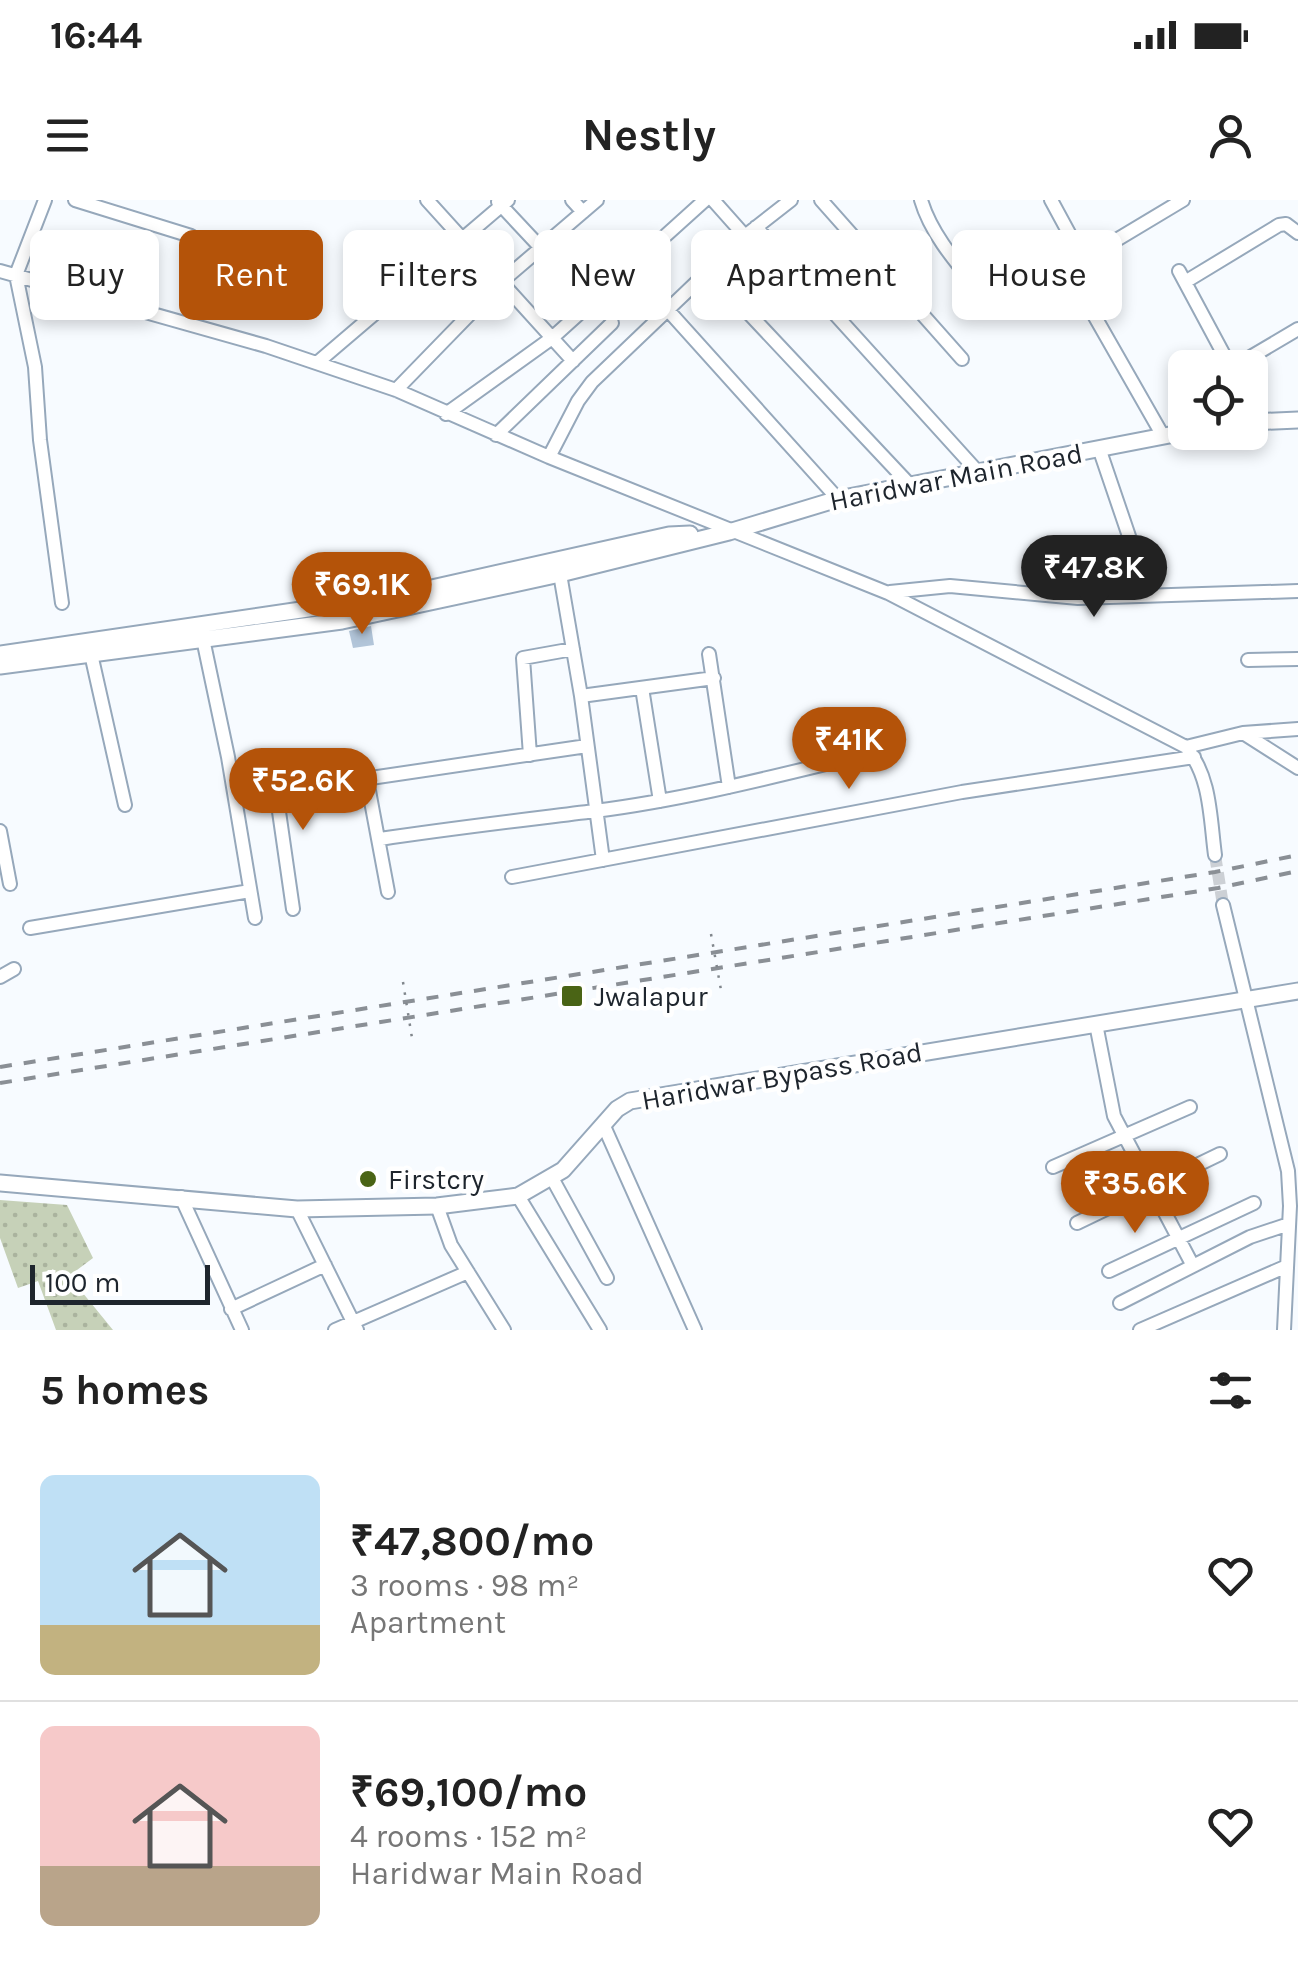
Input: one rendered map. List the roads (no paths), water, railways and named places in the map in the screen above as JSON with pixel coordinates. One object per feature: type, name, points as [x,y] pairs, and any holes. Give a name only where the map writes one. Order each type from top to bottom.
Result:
[{"type":"main road","points":[[1279,419],[1298,412]]},
{"type":"main road","points":[[1268,420],[1298,420]]},
{"type":"main road","name":"Haridwar Main Road","points":[[0,666],[342,620],[560,574],[730,532],[838,499],[1168,435]]},
{"type":"main road","name":"Haridwar Main Road","points":[[0,654],[337,606],[669,535],[730,532]]},
{"type":"main road","name":"Haridwar Bypass Road","points":[[0,1183],[296,1208],[436,1206],[518,1196],[552,1178],[630,1101],[648,1096],[1298,991]]},
{"type":"street","points":[[45,200],[16,275],[35,367],[40,440],[62,603]]},
{"type":"street","points":[[75,200],[179,232]]},
{"type":"street","points":[[426,200],[454,230]]},
{"type":"street","points":[[572,200],[583,212]]},
{"type":"street","points":[[562,230],[597,200]]},
{"type":"street","points":[[671,231],[705,200]]},
{"type":"street","points":[[713,200],[748,230]]},
{"type":"street","points":[[821,200],[962,359]]},
{"type":"street","points":[[921,200],[925,216],[952,255]]},
{"type":"street","points":[[1052,200],[1068,230]]},
{"type":"street","points":[[1122,233],[1163,205],[1182,200]]},
{"type":"street","points":[[752,230],[787,201]]},
{"type":"street","points":[[473,230],[502,202],[534,240]]},
{"type":"street","points":[[1222,350],[1182,276],[1280,225],[1286,224],[1298,233]]},
{"type":"street","points":[[514,272],[534,254]]},
{"type":"street","points":[[0,270],[318,362],[396,390],[730,532],[888,593],[1030,664],[1190,752],[1204,777],[1215,855]]},
{"type":"street","points":[[671,304],[691,286]]},
{"type":"street","points":[[514,295],[573,361]]},
{"type":"street","points":[[671,314],[838,499]]},
{"type":"street","points":[[318,362],[368,320]]},
{"type":"street","points":[[396,390],[465,320]]},
{"type":"street","points":[[446,414],[572,320]]},
{"type":"street","points":[[549,457],[578,400],[654,320]]},
{"type":"street","points":[[755,320],[910,485]]},
{"type":"street","points":[[834,320],[978,472]]},
{"type":"street","points":[[1095,320],[1163,436]]},
{"type":"street","points":[[496,435],[612,323]]},
{"type":"street","points":[[1262,350],[1298,329]]},
{"type":"street","points":[[1099,448],[1149,596]]},
{"type":"street","points":[[560,574],[604,860]]},
{"type":"street","points":[[888,593],[950,586],[1078,598],[1298,591]]},
{"type":"street","points":[[203,639],[256,918]]},
{"type":"street","points":[[530,755],[523,658],[573,649]]},
{"type":"street","points":[[91,654],[124,806]]},
{"type":"street","points":[[710,654],[730,788]]},
{"type":"street","points":[[1248,660],[1298,660]]},
{"type":"street","points":[[581,696],[714,678]]},
{"type":"street","points":[[642,688],[660,801]]},
{"type":"street","points":[[512,877],[1190,752],[1243,734],[1298,729]]},
{"type":"street","points":[[1243,734],[1298,768]]},
{"type":"street","points":[[276,792],[587,746]]},
{"type":"street","points":[[272,763],[293,909]]},
{"type":"street","points":[[380,840],[480,823],[660,801],[830,763]]},
{"type":"street","points":[[367,780],[388,892]]},
{"type":"street","points":[[0,832],[10,884]]},
{"type":"street","points":[[30,928],[250,892]]},
{"type":"street","points":[[1223,905],[1288,1171],[1287,1266],[1292,1292],[1284,1330]]},
{"type":"street","points":[[0,977],[14,969]]},
{"type":"street","points":[[1096,1024],[1110,1100],[1122,1136],[1193,1266]]},
{"type":"street","points":[[1053,1167],[1190,1107]]},
{"type":"street","points":[[603,1124],[696,1330]]},
{"type":"street","points":[[1077,1222],[1220,1154]]},
{"type":"street","points":[[552,1178],[607,1278]]},
{"type":"street","points":[[518,1196],[600,1330]]},
{"type":"street","points":[[182,1198],[242,1330]]},
{"type":"street","points":[[1109,1271],[1254,1202]]},
{"type":"street","points":[[436,1206],[451,1245],[500,1329]]},
{"type":"street","points":[[296,1208],[354,1326]]},
{"type":"street","points":[[1120,1303],[1261,1232],[1289,1224]]},
{"type":"street","points":[[232,1309],[325,1265]]},
{"type":"street","points":[[1140,1330],[1287,1266]]},
{"type":"street","points":[[335,1330],[354,1326],[468,1272]]},
{"type":"tunnel","points":[[1215,855],[1223,905]]},
{"type":"railway","points":[[0,1067],[1215,872],[1298,855]]},
{"type":"railway","points":[[0,1083],[1218,888],[1298,871]]},
{"type":"place","name":"Jwalapur","points":[[572,996]]},
{"type":"place","name":"Firstcry","points":[[368,1179]]}]
